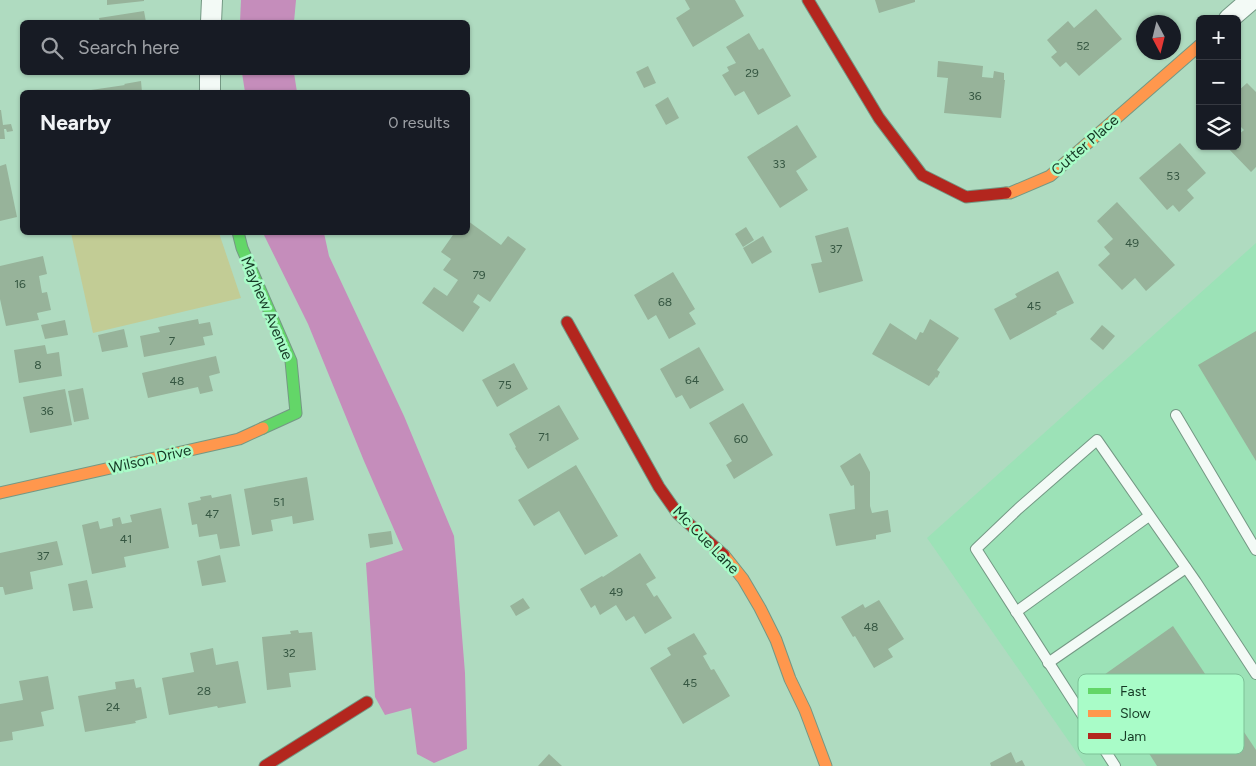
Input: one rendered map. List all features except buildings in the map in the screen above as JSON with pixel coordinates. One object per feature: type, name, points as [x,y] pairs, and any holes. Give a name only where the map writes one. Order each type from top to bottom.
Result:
[{"type":"street","points":[[211,20],[212,0]]},
{"type":"street","name":"Cutter Place","points":[[808,0],[879,118],[922,175],[966,197],[1010,194],[1050,176],[1196,48]]},
{"type":"street","points":[[1233,15],[1250,0]]},
{"type":"street","points":[[210,75],[210,90]]},
{"type":"street","name":"Mayhew Avenue","points":[[239,235],[242,248],[291,361],[296,413]]},
{"type":"street","name":"Mc Cue Lane","points":[[567,322],[660,487],[678,514],[722,553],[743,579],[760,608],[776,640],[826,766]]},
{"type":"street","name":"Wilson Drive","points":[[0,493],[239,439],[296,413]]},
{"type":"street","points":[[266,766],[367,702]]},
{"type":"lane","points":[[1176,415],[1256,550]]},
{"type":"lane","points":[[1078,709],[976,549],[1018,509],[1097,440],[1186,568],[1256,674]]},
{"type":"lane","points":[[1016,612],[1149,516]]},
{"type":"lane","points":[[1048,663],[1186,568]]},
{"type":"lane","points":[[1107,754],[1115,766]]},
{"type":"shaded area","points":[[241,0],[296,0],[294,20],[240,20]]},
{"type":"shaded area","points":[[242,75],[294,75],[297,90],[245,90]]},
{"type":"shaded area","points":[[71,235],[220,235],[241,298],[93,333]]},
{"type":"shaded area","points":[[264,235],[324,235],[329,256],[404,416],[454,536],[465,673],[467,749],[434,763],[417,754],[411,708],[385,715],[375,697],[366,563],[403,550],[308,324]]},
{"type":"shaded area","points":[[1256,243],[1256,766],[1086,766],[927,538]]},
{"type":"traffic: fast","points":[[239,235],[242,248],[291,361],[296,413],[263,428]]},
{"type":"traffic: slow","points":[[1006,193],[1050,176],[1196,48]]},
{"type":"traffic: slow","points":[[0,493],[239,439],[263,428]]},
{"type":"traffic: slow","points":[[724,555],[743,579],[776,640],[826,766]]},
{"type":"traffic: jam","points":[[808,0],[879,118],[922,175],[966,197],[1006,193]]},
{"type":"traffic: jam","points":[[567,322],[659,487],[678,514],[724,555]]},
{"type":"traffic: jam","points":[[265,766],[367,702]]}]
